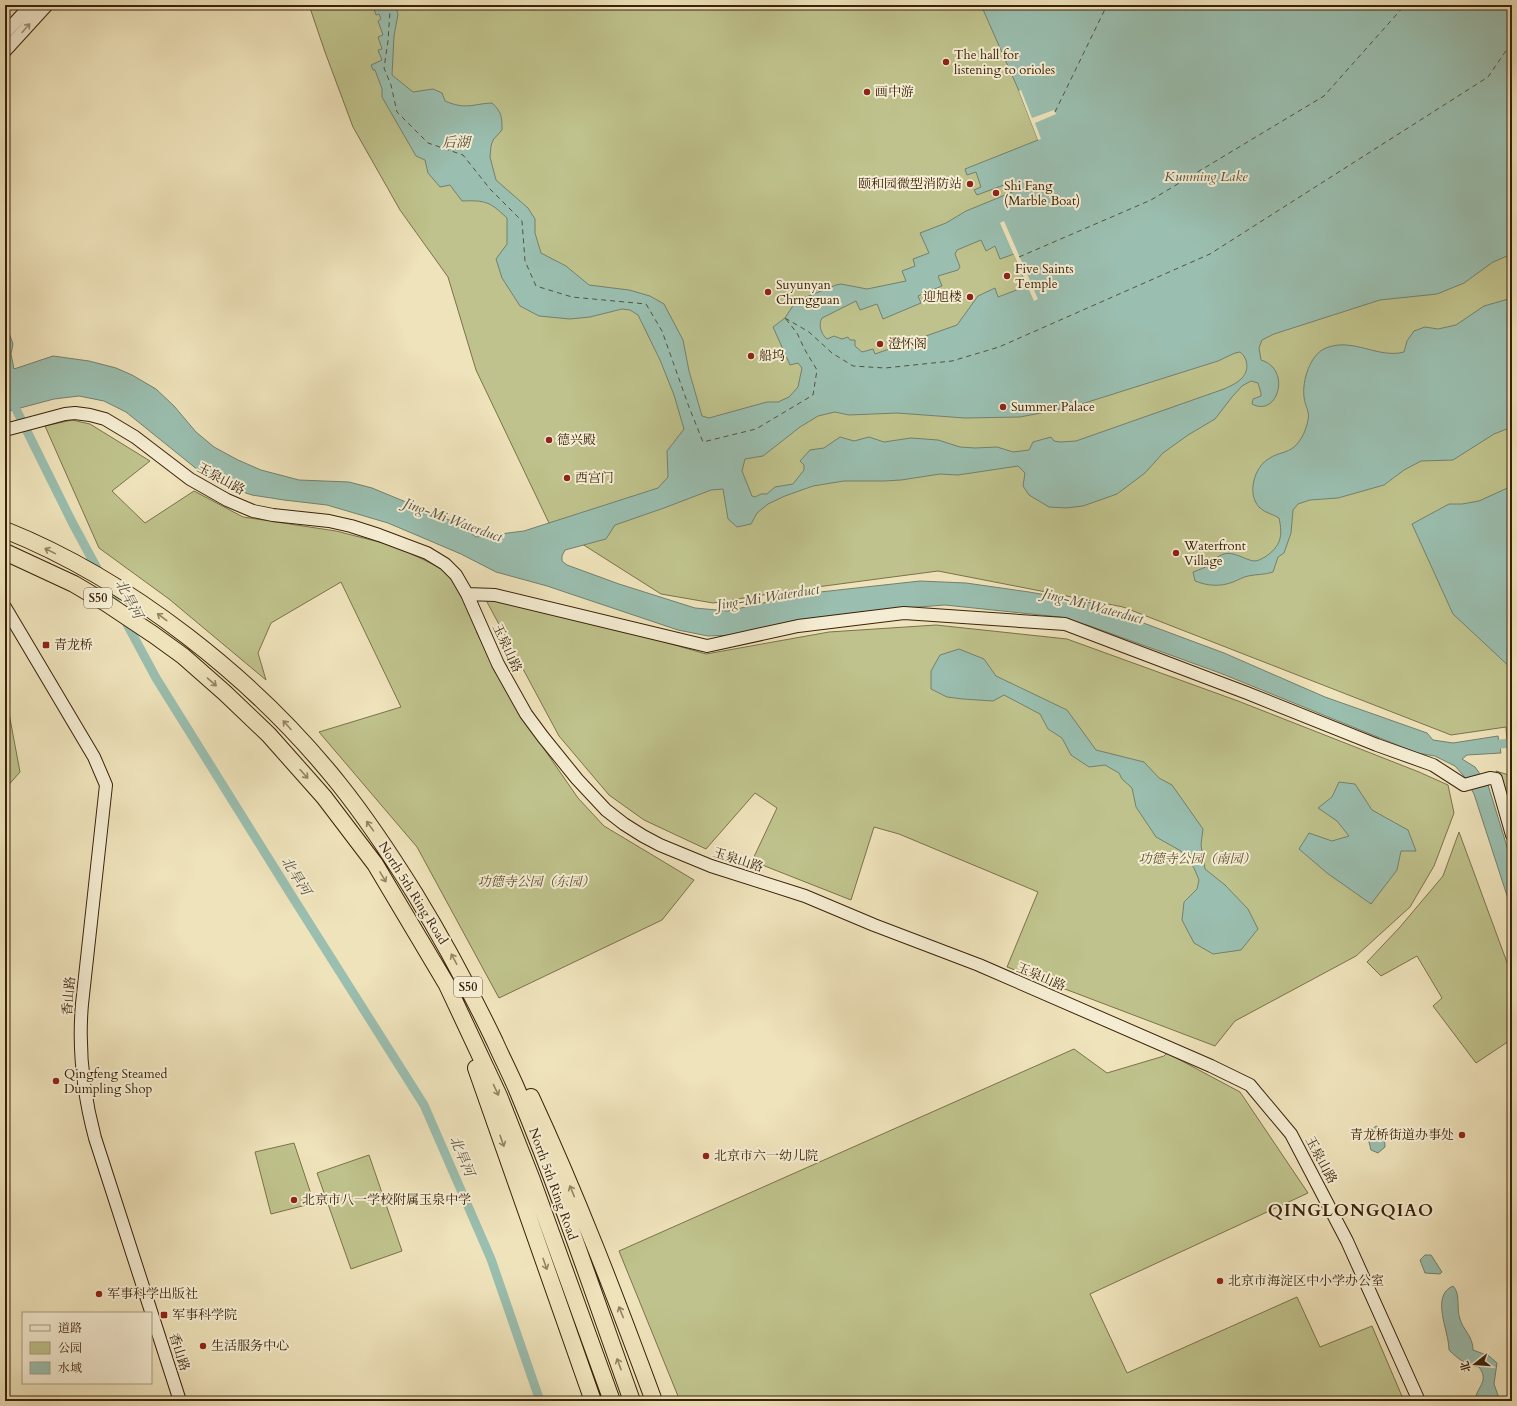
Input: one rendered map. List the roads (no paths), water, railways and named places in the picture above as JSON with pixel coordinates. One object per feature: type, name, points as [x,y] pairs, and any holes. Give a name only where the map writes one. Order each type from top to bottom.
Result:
[{"type":"highway","name":"North 5th Ring Road","points":[[5,530],[88,569],[151,609],[216,660],[280,718],[339,784],[390,854],[444,942],[471,992],[517,1090],[550,1172],[632,1401]]},
{"type":"highway","name":"North 5th Ring Road","points":[[5,552],[74,584],[106,603],[154,635],[225,692],[269,735],[324,797],[375,864],[447,985],[499,1096],[532,1180],[612,1401]]},
{"type":"highway","points":[[447,985],[593,1401]]},
{"type":"highway","points":[[471,992],[524,1082],[558,1156],[654,1401]]},
{"type":"street","points":[[5,33],[31,5]]},
{"type":"street","points":[[5,51],[47,5]]},
{"type":"street","name":"玉泉山路","points":[[5,430],[65,414],[75,413],[105,419],[135,437],[190,478],[227,500],[263,514],[317,519],[352,526],[427,553],[445,564],[456,575],[467,594],[498,664],[523,707],[543,737],[577,779],[606,810],[642,836],[710,866],[805,896],[874,925],[979,965],[1211,1066],[1250,1085],[1291,1134],[1347,1241],[1419,1401]]},
{"type":"street","points":[[467,594],[495,595],[707,646],[798,626],[904,613],[1065,624],[1247,693],[1377,745],[1434,765],[1464,786],[1490,778],[1496,779],[1512,835]]},
{"type":"street","name":"香山路","points":[[5,607],[94,757],[106,785],[84,974],[81,1017],[81,1064],[95,1138],[151,1312]]},
{"type":"street","name":"香山路","points":[[152,1314],[180,1401]]},
{"type":"water","name":"Kunming Lake","points":[[375,5],[395,5],[398,14],[394,36],[392,75],[413,92],[433,89],[442,93],[445,101],[452,104],[469,106],[492,103],[498,109],[500,112],[502,130],[493,140],[490,157],[496,180],[528,208],[535,219],[535,233],[541,253],[566,266],[589,285],[629,290],[650,296],[664,304],[683,340],[689,371],[702,416],[709,418],[767,402],[778,402],[789,397],[798,387],[802,368],[798,363],[790,365],[773,327],[785,318],[796,301],[841,284],[867,289],[906,281],[902,271],[915,266],[913,259],[929,253],[920,233],[946,223],[966,211],[1015,191],[1012,182],[977,195],[974,190],[981,187],[976,172],[967,175],[965,169],[1038,140],[1019,91],[981,5],[1512,5],[1512,254],[1493,262],[1464,283],[1437,294],[1380,300],[1274,334],[1262,340],[1259,348],[1261,360],[1271,365],[1279,382],[1278,391],[1274,399],[1269,404],[1261,406],[1252,404],[1253,399],[1261,396],[1258,383],[1251,381],[1242,386],[1215,419],[1188,435],[1163,453],[1145,473],[1117,494],[1083,506],[1066,508],[1049,507],[1029,495],[1023,486],[1025,473],[1018,466],[958,475],[940,474],[901,480],[844,481],[813,486],[785,496],[768,504],[757,513],[751,524],[737,527],[728,519],[723,489],[711,490],[615,525],[606,539],[565,550],[562,556],[562,561],[567,565],[619,584],[695,608],[728,611],[802,594],[920,581],[966,583],[1098,604],[1122,615],[1224,653],[1325,697],[1427,733],[1433,740],[1453,743],[1498,736],[1501,753],[1467,755],[1462,759],[1475,767],[1488,785],[1512,863],[1512,911],[1474,794],[1463,775],[1455,766],[1435,756],[1417,753],[1220,673],[1090,626],[1060,617],[945,605],[879,610],[734,635],[708,636],[678,630],[547,586],[496,572],[461,554],[388,523],[327,505],[252,495],[231,488],[198,470],[126,412],[104,401],[79,396],[54,399],[5,412],[5,322],[13,344],[11,354],[14,369],[53,356],[89,361],[116,368],[132,375],[156,389],[174,406],[196,432],[214,447],[238,460],[261,470],[299,480],[349,482],[372,488],[459,524],[476,537],[524,531],[658,488],[668,477],[667,451],[684,429],[674,395],[660,360],[638,315],[630,310],[622,309],[590,317],[570,319],[539,316],[520,306],[502,278],[496,259],[507,244],[507,218],[492,205],[487,203],[462,201],[450,185],[440,187],[428,173],[425,160],[416,156],[382,97],[382,89],[375,70],[373,70],[371,65],[382,60],[378,50],[382,49],[378,37],[383,35],[378,21],[381,19],[379,14],[376,15],[374,9],[377,8]],"holes":[[[981,240],[986,251],[995,246],[1000,259],[1014,254],[1027,286],[998,297],[995,288],[978,296],[957,325],[875,354],[873,349],[862,352],[855,346],[855,340],[850,340],[848,337],[842,339],[834,336],[827,339],[823,335],[820,326],[822,318],[856,301],[860,310],[877,304],[883,319],[921,303],[918,296],[942,286],[938,276],[958,270],[960,267],[955,254],[957,250]],[[1240,352],[1245,358],[1247,369],[1244,376],[1233,385],[1076,441],[1060,442],[1054,441],[1051,437],[1033,442],[1029,450],[1013,452],[997,447],[960,447],[938,440],[911,438],[884,442],[869,437],[854,441],[840,437],[824,448],[810,450],[800,461],[804,465],[804,470],[793,484],[775,487],[767,494],[761,494],[755,497],[752,496],[742,471],[745,459],[763,456],[800,427],[818,416],[835,412],[849,415],[897,413],[965,418],[1020,417],[1072,407],[1218,361]]]},
{"type":"water","points":[[1512,298],[1512,427],[1494,434],[1453,460],[1421,461],[1404,470],[1384,485],[1338,498],[1310,500],[1298,504],[1293,510],[1291,533],[1284,553],[1278,557],[1273,572],[1246,576],[1223,585],[1209,585],[1195,581],[1193,572],[1202,569],[1222,555],[1228,553],[1257,561],[1265,557],[1278,545],[1281,535],[1279,518],[1260,508],[1253,496],[1254,481],[1256,474],[1264,462],[1273,456],[1291,449],[1297,444],[1303,435],[1308,417],[1304,397],[1304,383],[1311,362],[1320,351],[1336,345],[1346,345],[1385,353],[1404,352],[1407,341],[1414,331],[1425,327],[1438,329],[1456,325],[1484,306]]},
{"type":"water","points":[[1512,486],[1512,669],[1453,614],[1412,524],[1449,504],[1462,504],[1479,501]]},
{"type":"water","points":[[959,649],[984,659],[996,676],[1067,710],[1096,750],[1144,762],[1159,778],[1172,785],[1203,829],[1201,845],[1205,869],[1225,885],[1248,909],[1258,929],[1241,950],[1213,954],[1194,943],[1182,920],[1184,902],[1197,889],[1199,880],[1194,868],[1181,851],[1156,837],[1136,807],[1132,788],[1122,779],[1119,773],[1105,765],[1089,767],[1071,755],[1062,738],[1048,729],[1040,714],[1004,695],[993,701],[963,699],[947,697],[931,689],[931,671],[940,655]]},
{"type":"water","points":[[1339,782],[1355,784],[1372,810],[1408,830],[1416,851],[1401,851],[1397,870],[1371,904],[1327,873],[1299,849],[1309,833],[1332,841],[1349,836],[1337,821],[1318,808],[1332,797]]},
{"type":"water","points":[[1376,1126],[1384,1130],[1385,1147],[1378,1153],[1371,1150],[1367,1134]]},
{"type":"water","points":[[1425,1255],[1431,1255],[1442,1272],[1440,1274],[1425,1273],[1420,1260]]},
{"type":"water","points":[[1453,1286],[1458,1297],[1460,1319],[1463,1327],[1470,1337],[1473,1350],[1489,1356],[1497,1363],[1494,1384],[1500,1401],[1475,1401],[1483,1381],[1482,1372],[1479,1367],[1462,1361],[1449,1350],[1442,1314],[1442,1305],[1443,1297],[1446,1291]]},
{"type":"waterway","name":"北旱河","points":[[5,376],[13,403],[72,522],[156,678],[424,1105],[491,1259],[540,1401]]},
{"type":"waterway","name":"Jing-Mi Waterduct","points":[[1489,745],[1512,743]]},
{"type":"place","name":"The hall for listening to orioles","points":[[946,62]]},
{"type":"place","name":"画中游","points":[[867,92]]},
{"type":"place","name":"颐和园微型消防站","points":[[970,184]]},
{"type":"place","name":"Shi Fang (Marble Boat)","points":[[996,193]]},
{"type":"place","name":"Five Saints Temple","points":[[1007,276]]},
{"type":"place","name":"Suyunyan Chrngguan","points":[[768,292]]},
{"type":"place","name":"迎旭楼","points":[[970,297]]},
{"type":"place","name":"澄怀阁","points":[[880,344]]},
{"type":"place","name":"船坞","points":[[751,356]]},
{"type":"place","name":"Summer Palace","points":[[1003,407]]},
{"type":"place","name":"德兴殿","points":[[549,440]]},
{"type":"place","name":"西宫门","points":[[567,478]]},
{"type":"place","name":"Waterfront Village","points":[[1176,553]]},
{"type":"place","name":"青龙桥","points":[[46,645]]},
{"type":"place","name":"Qingfeng Steamed Dumpling Shop","points":[[56,1081]]},
{"type":"place","name":"青龙桥街道办事处","points":[[1462,1135]]},
{"type":"place","name":"北京市六一幼儿院","points":[[706,1156]]},
{"type":"place","name":"北京市八一学校附属玉泉中学","points":[[294,1200]]},
{"type":"place","name":"北京市海淀区中小学办公室","points":[[1220,1281]]},
{"type":"place","name":"军事科学出版社","points":[[99,1294]]},
{"type":"place","name":"军事科学院","points":[[164,1315]]},
{"type":"place","name":"生活服务中心","points":[[203,1346]]},
{"type":"district","name":"QINGLONGQIAO","points":[[1351,1210]]},
{"type":"water label","name":"后湖","points":[[456,142]]},
{"type":"park label","name":"功德寺公园（南园）","points":[[1197,859]]},
{"type":"park label","name":"功德寺公园（东园）","points":[[536,882]]}]
